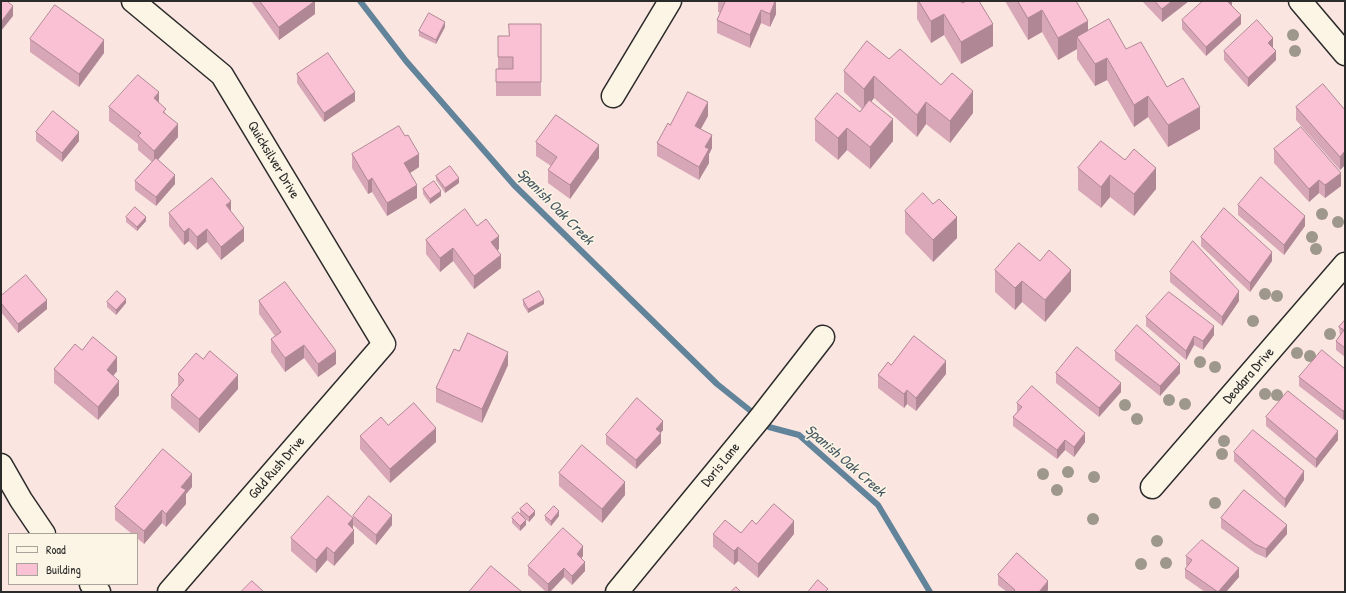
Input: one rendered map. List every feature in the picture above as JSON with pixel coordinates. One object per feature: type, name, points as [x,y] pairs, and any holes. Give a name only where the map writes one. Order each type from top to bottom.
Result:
[{"type":"street","name":"Quicksilver Drive","points":[[133,1],[222,75],[384,344]]},
{"type":"street","points":[[613,96],[670,1]]},
{"type":"street","points":[[1300,1],[1345,54]]},
{"type":"street","name":"Deodara Drive","points":[[1152,487],[1345,264]]},
{"type":"street","name":"Doris Lane","points":[[617,592],[760,418],[823,336]]},
{"type":"street","name":"Gold Rush Drive","points":[[169,592],[384,344]]},
{"type":"street","points":[[1,465],[21,500],[43,533]]},
{"type":"building","points":[[1,1],[7,1],[13,6],[1,22]]},
{"type":"building","points":[[260,1],[315,1],[279,27]]},
{"type":"building","points":[[723,1],[775,1],[770,14],[761,10],[750,35],[717,20],[725,2]]},
{"type":"building","points":[[919,1],[961,1],[962,3],[967,1],[979,1],[993,24],[961,42],[944,14],[931,21]]},
{"type":"building","points":[[1018,1],[1076,1],[1088,21],[1058,38],[1042,10],[1028,18]]},
{"type":"building","points":[[1155,1],[1172,1],[1162,9]]},
{"type":"building","points":[[1203,1],[1228,1],[1241,15],[1206,47],[1182,20]]},
{"type":"building","points":[[55,5],[104,40],[79,74],[30,39]]},
{"type":"building","points":[[429,13],[445,22],[436,40],[419,31]]},
{"type":"building","points":[[1109,19],[1126,49],[1141,42],[1167,87],[1183,78],[1200,107],[1168,125],[1148,96],[1134,105],[1107,58],[1095,64],[1077,37]]},
{"type":"building","points":[[1257,20],[1273,38],[1268,43],[1276,51],[1248,78],[1224,51]]},
{"type":"building","points":[[509,24],[541,24],[541,82],[496,82],[496,69],[513,69],[513,57],[498,57],[498,36],[509,36]]},
{"type":"building","points":[[867,41],[889,59],[900,49],[941,85],[952,73],[973,91],[950,121],[926,102],[917,115],[874,76],[864,89],[844,71]]},
{"type":"building","points":[[328,53],[355,92],[324,113],[297,74]]},
{"type":"building","points":[[138,75],[159,92],[154,98],[166,109],[163,112],[178,124],[154,151],[138,136],[141,133],[109,107]]},
{"type":"building","points":[[1323,84],[1345,110],[1345,151],[1340,157],[1296,107]]},
{"type":"building","points":[[688,92],[708,102],[695,126],[712,135],[705,147],[709,149],[699,167],[657,143],[668,123],[670,125]]},
{"type":"building","points":[[837,93],[860,112],[869,100],[893,119],[870,147],[847,128],[838,138],[815,119]]},
{"type":"building","points":[[53,111],[79,132],[62,153],[36,132]]},
{"type":"building","points":[[556,115],[599,145],[570,185],[548,170],[557,157],[536,142]]},
{"type":"building","points":[[399,126],[405,136],[408,135],[419,154],[404,163],[417,185],[387,203],[372,178],[368,181],[352,154]]},
{"type":"building","points":[[1301,127],[1341,173],[1325,185],[1319,180],[1309,189],[1274,149]]},
{"type":"building","points":[[1101,141],[1125,160],[1134,149],[1156,168],[1134,194],[1110,175],[1101,187],[1078,168]]},
{"type":"building","points":[[156,158],[175,175],[156,197],[135,181]]},
{"type":"building","points":[[450,166],[459,178],[445,188],[436,176]]},
{"type":"building","points":[[1261,177],[1305,216],[1284,245],[1238,205]]},
{"type":"building","points":[[212,178],[231,201],[226,205],[244,228],[221,247],[207,229],[197,237],[189,228],[184,232],[169,213]]},
{"type":"building","points":[[434,181],[441,191],[430,199],[423,189]]},
{"type":"building","points":[[923,193],[933,204],[939,199],[957,217],[933,240],[905,211]]},
{"type":"building","points":[[135,207],[146,217],[137,227],[126,217]]},
{"type":"building","points":[[1224,208],[1272,252],[1250,283],[1201,237]]},
{"type":"building","points":[[465,209],[477,226],[486,219],[499,236],[491,242],[501,255],[474,276],[453,248],[440,258],[426,240]]},
{"type":"building","points":[[1193,241],[1239,291],[1222,317],[1170,272]]},
{"type":"building","points":[[1019,243],[1040,261],[1049,250],[1071,270],[1045,300],[1022,281],[1015,288],[995,270]]},
{"type":"building","points":[[26,275],[47,300],[18,324],[1,303],[1,296]]},
{"type":"building","points":[[285,282],[336,351],[318,364],[304,345],[285,358],[271,339],[281,332],[259,301]]},
{"type":"building","points":[[117,291],[126,299],[116,310],[107,302]]},
{"type":"building","points":[[539,291],[544,300],[528,309],[523,300]]},
{"type":"building","points":[[1169,292],[1214,326],[1203,341],[1194,336],[1186,351],[1146,317]]},
{"type":"building","points":[[1345,320],[1345,348],[1336,341],[1344,330],[1339,327]]},
{"type":"building","points":[[1137,325],[1180,364],[1160,386],[1115,351]]},
{"type":"building","points":[[468,333],[508,352],[482,409],[436,388],[454,349],[459,351]]},
{"type":"building","points":[[914,336],[946,361],[916,398],[907,390],[904,394],[878,375],[888,362],[891,365]]},
{"type":"building","points":[[93,337],[117,357],[107,370],[119,381],[98,407],[54,369],[75,344],[82,350]]},
{"type":"building","points":[[1077,347],[1121,383],[1099,408],[1056,373]]},
{"type":"building","points":[[1322,350],[1345,369],[1345,409],[1343,411],[1299,377]]},
{"type":"building","points":[[210,351],[238,375],[199,419],[171,395],[184,380],[178,374],[196,353],[203,359]]},
{"type":"building","points":[[1032,386],[1085,433],[1074,447],[1065,440],[1057,450],[1013,417],[1022,407],[1017,403]]},
{"type":"building","points":[[1288,391],[1338,431],[1316,459],[1266,417]]},
{"type":"building","points":[[637,398],[663,421],[656,429],[661,433],[636,460],[606,435]]},
{"type":"building","points":[[414,403],[436,428],[390,469],[360,436],[381,417],[388,425]]},
{"type":"building","points":[[1253,430],[1304,471],[1285,499],[1234,452]]},
{"type":"building","points":[[582,445],[625,482],[602,509],[559,473]]},
{"type":"building","points":[[163,449],[192,474],[181,487],[186,490],[166,514],[162,510],[144,531],[115,507]]},
{"type":"building","points":[[1244,490],[1287,525],[1266,549],[1255,544],[1221,518]]},
{"type":"building","points":[[328,496],[353,518],[348,524],[354,530],[334,553],[327,547],[316,560],[291,538]]},
{"type":"building","points":[[369,496],[392,515],[376,535],[353,516]]},
{"type":"building","points":[[527,503],[535,511],[529,517],[520,509]]},
{"type":"building","points":[[774,504],[794,521],[758,564],[738,547],[734,551],[713,534],[725,520],[741,533],[752,520],[756,524]]},
{"type":"building","points":[[554,506],[559,511],[551,521],[545,516]]},
{"type":"building","points":[[518,512],[526,520],[520,526],[512,518]]},
{"type":"building","points":[[563,528],[583,546],[577,554],[585,562],[572,576],[564,568],[548,584],[528,566]]},
{"type":"building","points":[[1202,540],[1239,568],[1218,592],[1185,569],[1192,560],[1186,556]]},
{"type":"building","points":[[1017,553],[1048,581],[1039,592],[1013,592],[1015,590],[998,575]]},
{"type":"building","points":[[491,566],[522,592],[469,592]]},
{"type":"building","points":[[818,580],[828,589],[826,591],[827,592],[808,592]]},
{"type":"building","points":[[252,581],[264,592],[241,592]]},
{"type":"building","points":[[736,587],[741,592],[731,592]]},
{"type":"waterway","name":"Spanish Oak Creek","points":[[360,1],[406,61],[514,185],[717,384],[752,412]]},
{"type":"waterway","name":"Spanish Oak Creek","points":[[769,427],[799,435],[878,505],[930,592]]}]
